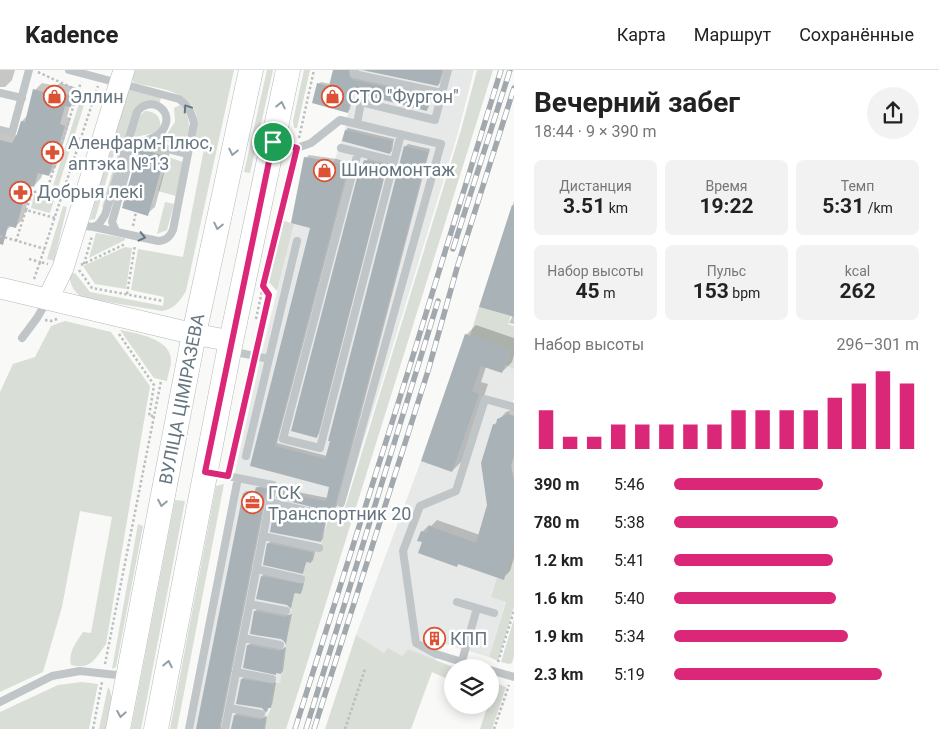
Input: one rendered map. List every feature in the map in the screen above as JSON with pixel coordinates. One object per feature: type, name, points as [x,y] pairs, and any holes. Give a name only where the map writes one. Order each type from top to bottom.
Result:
[{"type":"main road","name":"ВУЛІЦА ЦІМІРАЗЕВА","points":[[118,729],[194,334],[251,70]]},
{"type":"main road","name":"ВУЛІЦА ЦІМІРАЗЕВА","points":[[156,729],[216,474],[230,346],[288,70]]},
{"type":"street","points":[[48,299],[86,226],[115,77]]},
{"type":"street","points":[[0,288],[194,334],[230,346]]},
{"type":"lane","points":[[0,130],[12,133],[29,70]]},
{"type":"lane","points":[[69,70],[84,74],[115,77],[179,99],[186,104],[194,123],[171,235],[163,241],[158,241],[86,226]]},
{"type":"lane","points":[[355,70],[354,74],[442,93]]},
{"type":"lane","points":[[358,124],[362,102],[435,120],[448,70]]},
{"type":"lane","points":[[0,93],[22,98]]},
{"type":"lane","points":[[86,226],[99,224],[105,215],[137,112],[141,106],[147,104],[160,106],[168,118],[162,132],[154,139],[136,144],[133,148],[112,222],[116,231]]},
{"type":"lane","points":[[273,142],[297,148],[311,143],[340,120],[441,144],[341,503]]},
{"type":"lane","points":[[358,152],[284,439],[320,448],[401,134]]},
{"type":"lane","points":[[141,142],[188,154]]},
{"type":"lane","points":[[341,148],[394,162]]},
{"type":"lane","points":[[246,456],[297,241]]},
{"type":"lane","points":[[22,338],[48,299]]},
{"type":"lane","points":[[230,346],[269,359]]},
{"type":"lane","points":[[455,659],[436,654],[416,643],[404,551],[420,506],[456,491],[485,399],[514,407]]},
{"type":"lane","points":[[216,474],[273,485],[225,729]]},
{"type":"lane","points":[[189,729],[238,478]]},
{"type":"lane","points":[[270,502],[324,515]]},
{"type":"lane","points":[[263,536],[319,548]]},
{"type":"lane","points":[[257,568],[301,579]]},
{"type":"lane","points":[[456,602],[494,614]]},
{"type":"lane","points":[[250,604],[286,611]]},
{"type":"lane","points":[[463,659],[477,608]]},
{"type":"lane","points":[[243,638],[280,645]]},
{"type":"lane","points":[[0,702],[52,676],[80,671],[104,672],[128,677]]},
{"type":"lane","points":[[236,672],[272,679]]},
{"type":"lane","points":[[499,673],[513,677]]},
{"type":"lane","points":[[229,708],[261,714]]},
{"type":"path","points":[[34,70],[94,98]]},
{"type":"path","points":[[256,319],[314,70]]},
{"type":"path","points":[[16,241],[32,193],[48,187],[84,74]]},
{"type":"path","points":[[29,259],[40,262],[94,98],[115,77]]},
{"type":"path","points":[[26,210],[55,218]]},
{"type":"path","points":[[0,236],[45,249]]},
{"type":"path","points":[[129,242],[77,267],[92,288],[163,301]]},
{"type":"path","points":[[128,294],[136,245]]},
{"type":"path","points":[[216,474],[256,356],[269,295],[263,286]]},
{"type":"path","points":[[51,321],[64,318]]},
{"type":"path","points":[[115,328],[154,385],[149,416],[154,416]]},
{"type":"path","points":[[93,729],[160,381]]},
{"type":"path","points":[[494,729],[513,677],[511,667],[498,662],[514,611]]},
{"type":"path","points":[[345,729],[365,669]]},
{"type":"shaded area","points":[[135,70],[234,70],[186,291],[176,304],[162,311],[84,298],[74,289],[69,275],[75,273],[90,292],[163,306],[164,297],[131,290],[138,249],[183,257],[205,144],[194,142],[197,119],[194,109],[189,102],[172,92],[134,83],[132,79]]},
{"type":"shaded area","points":[[267,70],[273,70],[250,173],[244,172]]},
{"type":"shaded area","points":[[304,70],[310,70],[297,128],[294,128],[293,121]]},
{"type":"shaded area","points":[[334,70],[474,70],[458,133],[342,512],[328,509],[319,553],[311,563],[306,562],[301,594],[294,593],[280,683],[274,683],[264,729],[185,729],[234,477],[261,356],[294,224],[291,223],[304,157],[334,162],[345,130],[352,92],[329,86]]},
{"type":"shaded area","points":[[477,70],[493,70],[299,689],[286,729],[264,729],[271,708],[274,683],[280,683],[294,593],[301,594],[305,562],[311,563],[314,552],[319,552],[330,512],[343,514],[461,130]]},
{"type":"shaded area","points":[[131,90],[161,98],[159,104],[140,105],[105,208],[102,207],[122,139],[111,136],[128,91]]},
{"type":"shaded area","points":[[81,97],[86,99],[50,213],[31,208],[34,195],[45,194],[53,186]]},
{"type":"shaded area","points":[[180,105],[188,118],[189,128],[184,142],[173,145],[165,137],[175,122],[174,108]]},
{"type":"shaded area","points":[[145,111],[152,112],[159,118],[160,129],[154,133],[140,136],[130,145],[139,116]]},
{"type":"shaded area","points":[[110,146],[116,147],[95,219],[90,220]]},
{"type":"shaded area","points":[[168,157],[183,162],[176,196],[158,191]]},
{"type":"shaded area","points":[[165,202],[174,204],[167,230],[157,234]]},
{"type":"shaded area","points":[[63,206],[67,207],[54,261],[47,259]]},
{"type":"shaded area","points":[[284,221],[294,224],[277,291],[269,282]]},
{"type":"shaded area","points":[[96,233],[125,238],[125,240],[89,258]]},
{"type":"shaded area","points":[[125,247],[132,248],[126,289],[95,284],[83,266]]},
{"type":"shaded area","points":[[479,307],[511,316],[508,324],[514,326],[514,369],[505,365],[510,350],[470,336]]},
{"type":"shaded area","points":[[65,321],[111,332],[150,386],[106,644],[88,665],[71,665],[70,660],[73,648],[83,632],[91,633],[112,517],[80,511],[62,607],[43,672],[0,692],[0,392],[13,364],[35,357],[51,326]]},
{"type":"shaded area","points":[[120,330],[152,338],[166,347],[170,353],[171,361],[167,381],[154,378]]},
{"type":"shaded area","points":[[465,334],[510,350],[505,365],[514,369],[514,398],[509,414],[514,416],[514,456],[511,466],[514,480],[514,543],[491,597],[506,601],[489,657],[441,643],[435,661],[408,649],[402,656],[384,653],[356,635],[421,461]]},
{"type":"shaded area","points":[[224,484],[177,729],[170,729],[216,486]]},
{"type":"shaded area","points":[[175,500],[185,501],[141,729],[131,729]]},
{"type":"shaded area","points":[[138,524],[143,526],[116,667],[112,669]]},
{"type":"shaded area","points":[[514,543],[514,607],[499,659],[494,659],[489,657],[506,602],[491,597],[497,578]]},
{"type":"shaded area","points":[[514,619],[514,656],[512,663],[509,664],[501,662]]},
{"type":"shaded area","points":[[356,635],[384,653],[388,648],[402,656],[408,649],[444,663],[444,677],[432,672],[411,729],[325,729]]},
{"type":"shaded area","points":[[82,682],[98,684],[89,729],[0,729],[0,712],[58,685]]},
{"type":"shaded area","points":[[499,684],[506,687],[499,708]]},
{"type":"shaded area","points":[[108,687],[111,696],[110,713],[106,729],[99,729]]},
{"type":"shaded area","points":[[485,714],[497,714],[492,729],[480,729]]},
{"type":"building","points":[[333,70],[349,70],[349,76],[353,80],[430,96],[427,111],[352,92],[348,113],[312,103],[317,83],[329,86]]},
{"type":"building","points":[[362,70],[442,70],[438,86]]},
{"type":"building","points":[[33,89],[50,94],[51,90],[74,96],[71,107],[65,106],[60,124],[65,126],[49,176],[38,173],[34,187],[28,185],[16,228],[8,226],[3,245],[0,244],[0,140],[12,143],[21,121],[25,122]]},
{"type":"building","points":[[345,130],[392,141],[390,154],[342,141]]},
{"type":"building","points":[[404,146],[428,152],[334,510],[329,508],[328,511],[276,498],[277,492],[326,501],[329,487],[250,466],[310,228],[291,223],[304,157],[334,162],[348,167],[275,446],[325,459]]},
{"type":"building","points":[[141,149],[165,156],[148,216],[122,208],[138,151]]},
{"type":"building","points":[[364,160],[387,165],[317,438],[291,431],[359,170],[361,171]]},
{"type":"building","points":[[512,205],[514,206],[514,317],[479,307]]},
{"type":"building","points":[[465,334],[510,350],[502,373],[481,366],[472,391],[479,394],[452,472],[421,461]]},
{"type":"building","points":[[509,414],[514,416],[514,456],[511,466],[514,480],[514,543],[504,580],[458,564],[457,567],[418,553],[422,542],[417,541],[421,531],[427,533],[429,526],[476,543],[487,505],[481,463],[493,424],[496,425],[497,419]]},
{"type":"building","points":[[256,487],[266,489],[219,729],[196,729],[243,493],[254,495]]},
{"type":"building","points":[[274,509],[326,520],[321,542],[270,532]]},
{"type":"building","points":[[267,543],[313,553],[311,563],[306,562],[303,574],[263,565]]},
{"type":"building","points":[[261,576],[302,584],[301,594],[294,593],[291,609],[287,605],[256,599]]},
{"type":"building","points":[[254,611],[285,617],[290,615],[286,645],[281,639],[250,634]]},
{"type":"building","points":[[247,645],[279,651],[285,647],[281,674],[276,673],[276,675],[243,668]]},
{"type":"building","points":[[241,679],[274,684],[271,708],[267,708],[266,713],[262,708],[236,704]]},
{"type":"building","points":[[234,715],[260,720],[266,716],[264,729],[231,729]]},
{"type":"railway","points":[[295,729],[501,70]]},
{"type":"railway","points":[[453,249],[510,70]]},
{"type":"railway","points":[[314,729],[428,371],[457,268],[514,88]]},
{"type":"railway","points":[[306,729],[438,301]]},
{"type":"place","name":"Эллин","points":[[54,97]]},
{"type":"place","name":"СТО \"Фургон\"","points":[[332,97]]},
{"type":"place","name":"Аленфарм-Плюс, аптэка №13","points":[[52,153]]},
{"type":"place","name":"Шиномонтаж","points":[[325,170]]},
{"type":"place","name":"Добрыя лекі","points":[[21,192]]},
{"type":"place","name":"ГСК Транспортник 20","points":[[252,503]]},
{"type":"place","name":"КПП","points":[[434,639]]},
{"type":"route","points":[[273,142],[297,148],[263,286],[269,295],[228,476],[205,472],[273,142]]}]
